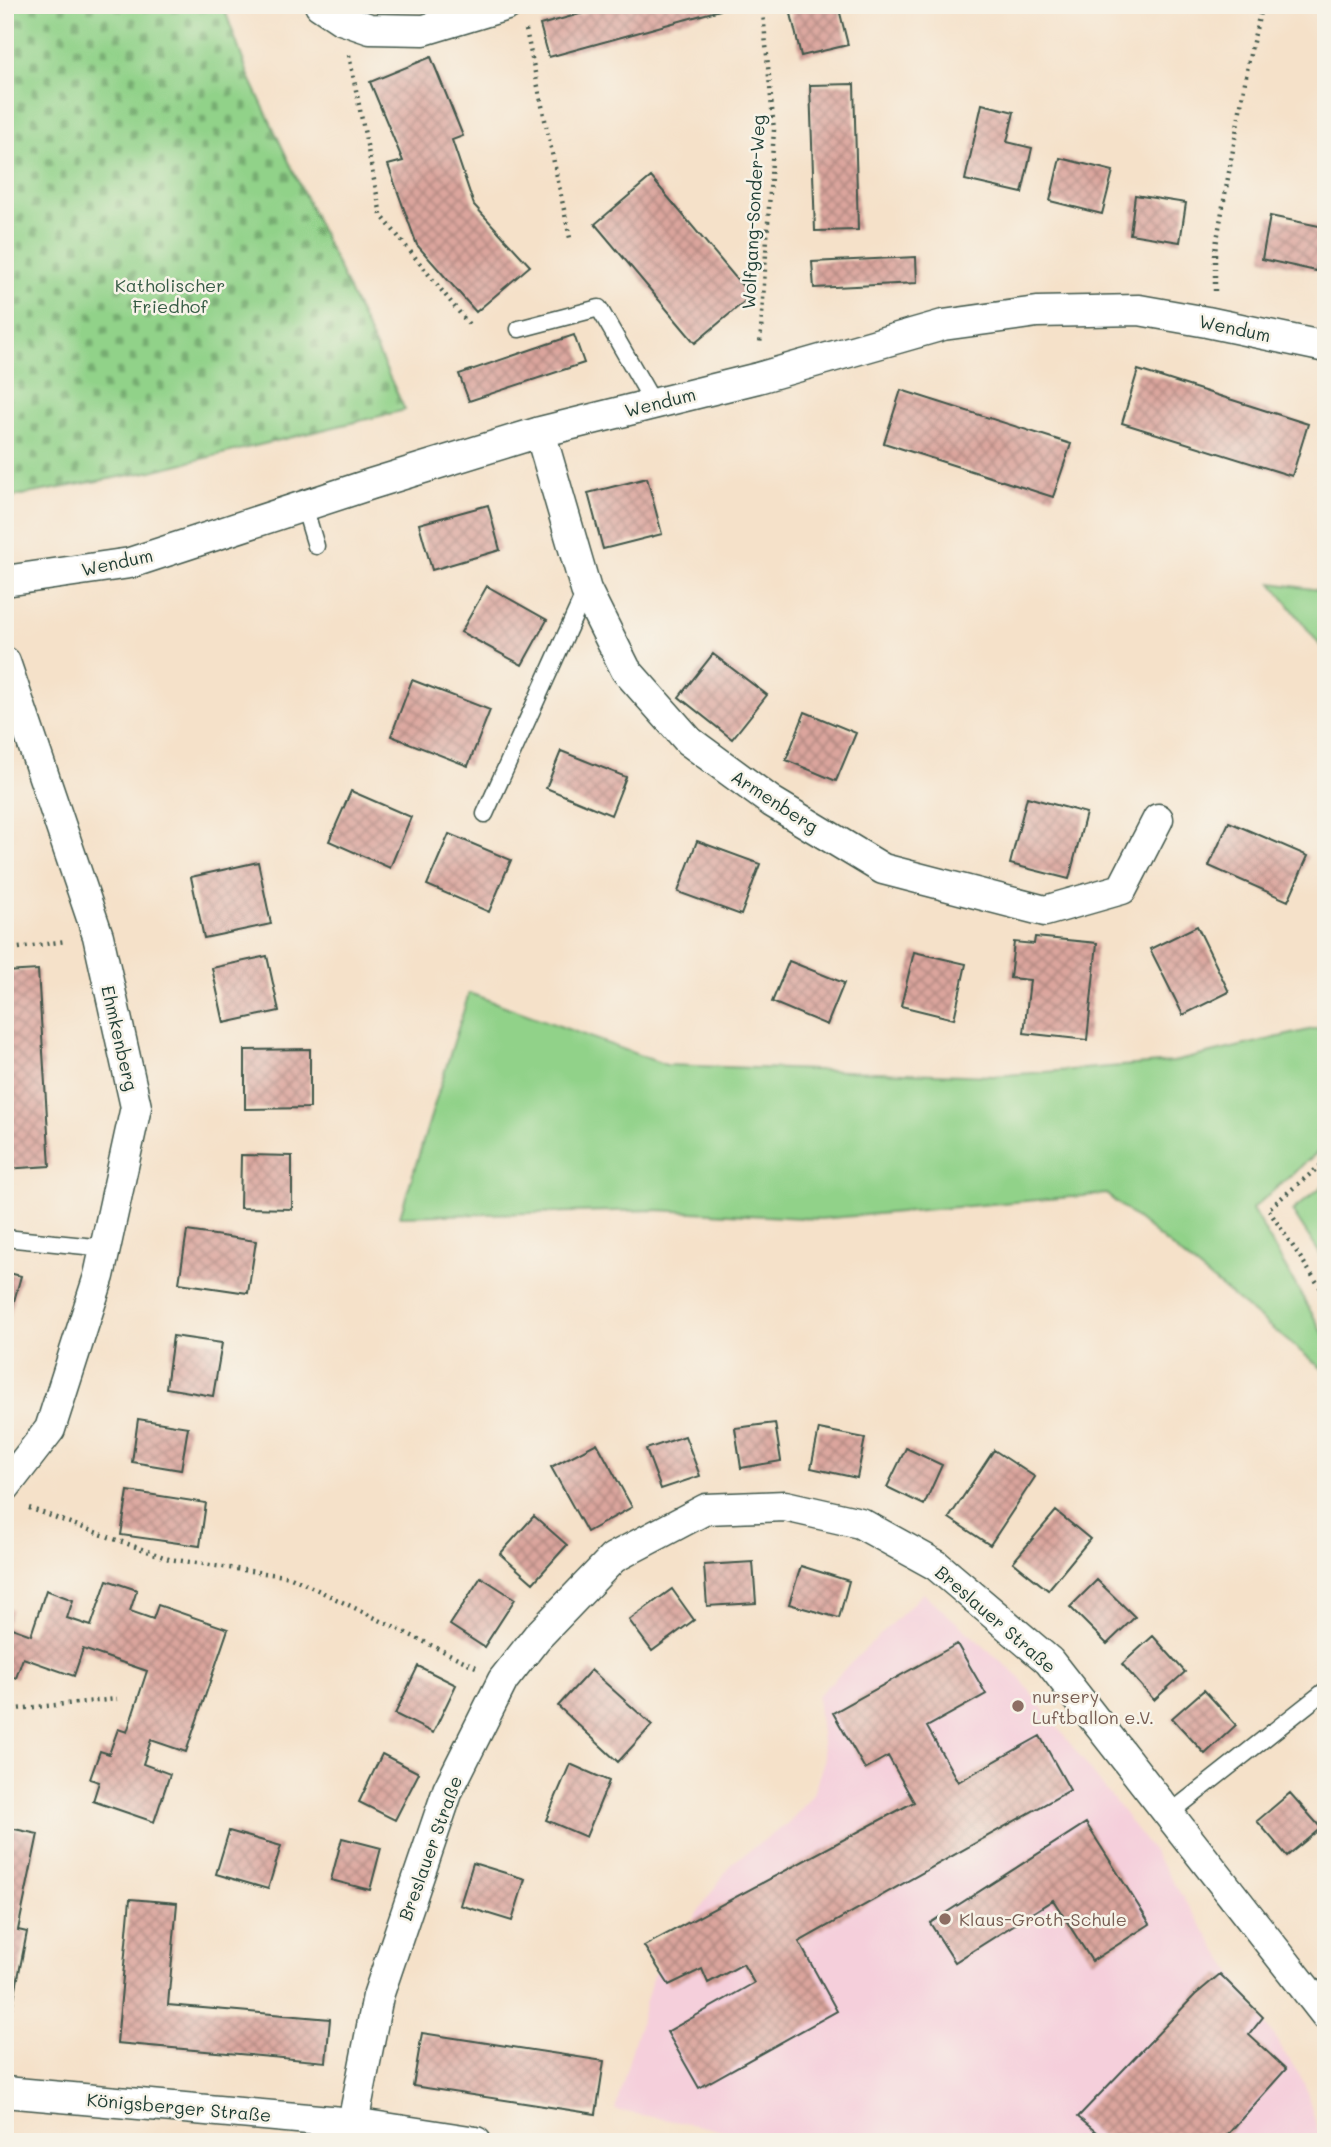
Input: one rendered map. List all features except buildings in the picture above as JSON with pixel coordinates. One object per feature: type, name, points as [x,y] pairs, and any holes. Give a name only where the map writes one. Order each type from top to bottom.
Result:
[{"type":"street","points":[[331,12],[370,29],[424,30],[515,12]]},
{"type":"street","name":"Wendum","points":[[5,581],[130,564],[540,432],[758,378],[943,325],[1037,312],[1139,310],[1326,347]]},
{"type":"street","name":"Armenberg","points":[[540,432],[586,590],[626,670],[689,741],[772,802],[883,869],[1045,911],[1122,889],[1158,819]]},
{"type":"street","name":"Ehmkenberg","points":[[5,662],[98,936],[136,1107],[99,1276],[50,1429],[12,1496]]},
{"type":"street","name":"Breslauer Straße","points":[[353,2123],[378,1996],[448,1790],[503,1680],[537,1637],[613,1558],[706,1509],[785,1506],[860,1523],[936,1565],[1049,1661],[1326,2015]]},
{"type":"street","name":"Königsberger Straße","points":[[5,2092],[353,2123],[476,2142]]},
{"type":"lane","points":[[519,329],[599,308],[654,404]]},
{"type":"lane","points":[[304,506],[316,547]]},
{"type":"lane","points":[[485,814],[586,590]]},
{"type":"lane","points":[[5,1238],[105,1248]]},
{"type":"lane","points":[[1169,1814],[1326,1690]]},
{"type":"path","name":"Wolfgang-Sonder-Weg","points":[[758,378],[774,130],[760,5]]},
{"type":"path","points":[[1214,323],[1215,251],[1250,54],[1262,5]]},
{"type":"path","points":[[331,12],[381,215],[471,327]]},
{"type":"path","points":[[515,12],[570,238]]},
{"type":"path","points":[[5,950],[98,936]]},
{"type":"path","points":[[1326,1161],[1268,1209],[1326,1296]]},
{"type":"path","points":[[12,1496],[169,1559],[291,1577],[503,1680]]},
{"type":"path","points":[[5,1710],[117,1699]]},
{"type":"shaded area","name":"Klaus-Groth-Schule","points":[[923,1593],[1019,1677],[1152,1850],[1304,2082],[1321,2142],[786,2142],[615,2110],[653,1976],[732,1863],[788,1823],[812,1797],[824,1761],[817,1696]]},
{"type":"green space","name":"Katholischer Friedhof","points":[[5,5],[223,5],[248,74],[405,410],[147,472],[5,498]]},
{"type":"green space","points":[[1272,583],[1326,591],[1326,653]]},
{"type":"green space","points":[[469,993],[666,1065],[993,1076],[1173,1062],[1326,1026],[1326,1145],[1252,1209],[1326,1338],[1326,1372],[1106,1194],[820,1219],[656,1210],[400,1216]]},
{"type":"green space","points":[[1326,1183],[1326,1263],[1292,1211]]},
{"type":"place","name":"nursery Luftballon e.V.","points":[[1018,1706]]},
{"type":"place","name":"Klaus-Groth-Schule","points":[[945,1919]]}]
